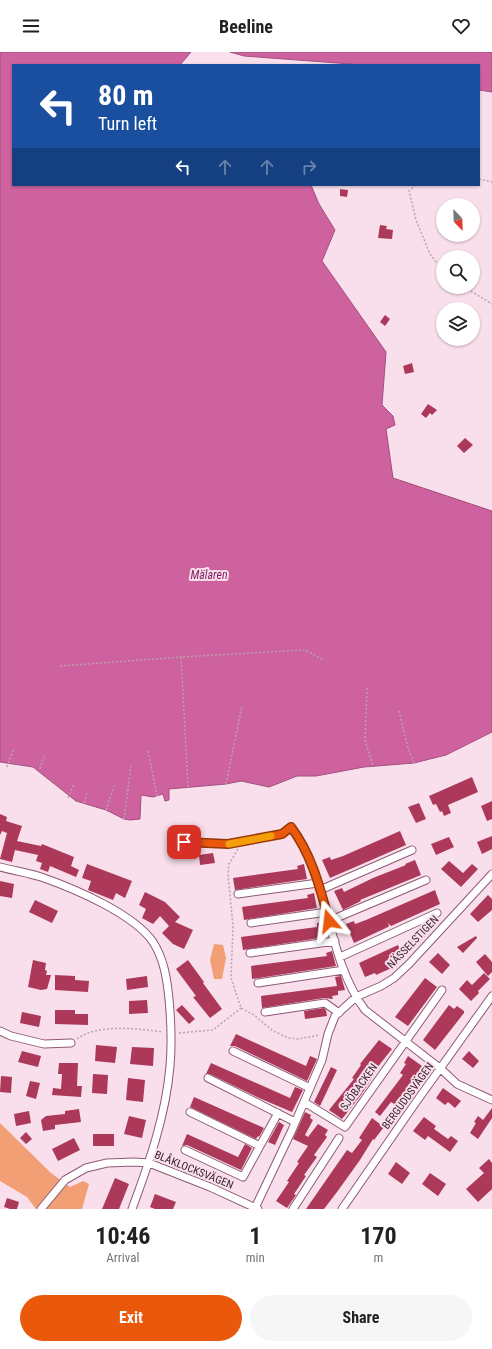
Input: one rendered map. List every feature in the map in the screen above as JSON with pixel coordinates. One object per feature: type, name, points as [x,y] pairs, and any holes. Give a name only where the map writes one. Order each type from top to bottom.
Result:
[{"type":"street","points":[[291,827],[301,840],[319,886],[344,970],[356,998],[365,1010],[406,1041],[458,1084],[492,1100]]},
{"type":"street","points":[[238,894],[319,886],[412,850]]},
{"type":"street","points":[[0,867],[44,878],[87,896],[127,918],[141,929],[152,941],[162,959],[167,978],[171,1020],[170,1066],[165,1100],[149,1163],[132,1209]]},
{"type":"street","name":"NÄSSELSTIGEN","points":[[256,1208],[296,1122],[322,1060],[328,1034],[335,1016],[356,998],[394,978],[410,964],[492,874]]},
{"type":"street","points":[[329,921],[426,880]]},
{"type":"street","points":[[251,923],[327,912]]},
{"type":"street","points":[[340,957],[437,913]]},
{"type":"street","points":[[250,953],[335,940]]},
{"type":"street","points":[[258,983],[344,970]]},
{"type":"street","name":"SJÖBACKEN","points":[[304,1102],[344,1126],[442,990]]},
{"type":"street","name":"BERGUDDSVÄGEN","points":[[342,1209],[492,996]]},
{"type":"street","points":[[266,1012],[325,1003],[339,1013]]},
{"type":"street","points":[[0,1031],[11,1036],[44,1044],[71,1043]]},
{"type":"street","points":[[233,1050],[310,1088]]},
{"type":"street","points":[[208,1078],[296,1122]]},
{"type":"street","points":[[190,1112],[260,1146]]},
{"type":"street","points":[[185,1150],[243,1177],[278,1113]]},
{"type":"street","points":[[293,1209],[339,1138]]},
{"type":"street","name":"BLÅKLOCKSVÄGEN","points":[[41,1209],[65,1180],[86,1168],[107,1163],[149,1163],[210,1187],[256,1208]]},
{"type":"lane","points":[[184,842],[228,844],[282,834],[291,827]]},
{"type":"path","points":[[480,179],[492,182]]},
{"type":"path","points":[[415,186],[409,190],[416,220],[430,254],[436,262]]},
{"type":"path","points":[[476,294],[492,304]]},
{"type":"path","points":[[60,666],[305,650],[322,659]]},
{"type":"path","points":[[181,657],[188,787]]},
{"type":"path","points":[[367,688],[365,740],[373,766]]},
{"type":"path","points":[[226,784],[242,706]]},
{"type":"path","points":[[399,711],[408,748],[414,763]]},
{"type":"path","points":[[7,768],[14,748]]},
{"type":"path","points":[[148,751],[157,796]]},
{"type":"path","points":[[40,769],[44,756]]},
{"type":"path","points":[[124,819],[131,766]]},
{"type":"path","points":[[68,798],[74,784]]},
{"type":"path","points":[[106,810],[114,786]]},
{"type":"path","points":[[84,803],[87,793]]},
{"type":"path","points":[[71,1043],[82,1035],[111,1028],[170,1033],[213,1030],[241,1008]]},
{"type":"shaded area","points":[[214,944],[223,945],[226,958],[222,979],[214,979],[210,960]]},
{"type":"shaded area","points":[[0,1123],[51,1173],[70,1187],[83,1181],[89,1184],[82,1209],[36,1209],[27,1197],[0,1181]]},
{"type":"water","name":"Mälaren","points":[[0,52],[191,52],[181,64],[12,64],[12,186],[311,186],[319,204],[335,230],[322,261],[386,352],[382,405],[393,416],[395,425],[386,429],[393,478],[492,511],[492,732],[446,755],[414,763],[364,767],[316,776],[297,776],[269,787],[241,781],[226,784],[169,789],[169,800],[165,801],[163,794],[153,797],[141,795],[140,819],[130,820],[124,819],[106,810],[76,801],[33,767],[0,762]]},
{"type":"water","points":[[230,52],[492,52],[492,92],[480,90],[480,64],[351,64],[244,56]]},
{"type":"building","points":[[340,189],[348,190],[347,197],[340,196]]},
{"type":"building","points":[[380,225],[387,226],[386,229],[393,230],[392,239],[378,238]]},
{"type":"building","points":[[385,315],[390,319],[385,326],[380,322]]},
{"type":"building","points":[[412,363],[414,372],[405,374],[403,366]]},
{"type":"building","points":[[428,404],[437,410],[432,415],[430,413],[426,418],[421,414]]},
{"type":"building","points":[[465,438],[473,445],[464,453],[457,446]]},
{"type":"building","points":[[472,777],[478,792],[448,805],[451,813],[444,816],[436,804],[433,805],[429,796]]},
{"type":"building","points":[[492,801],[492,819],[487,821],[481,806]]},
{"type":"building","points":[[419,803],[426,819],[416,823],[408,807]]},
{"type":"building","points":[[0,814],[7,817],[6,821],[22,826],[17,841],[41,846],[42,844],[74,857],[71,866],[79,870],[76,877],[50,866],[48,872],[40,869],[42,863],[36,861],[38,855],[15,850],[12,862],[0,859],[7,833],[2,831],[0,835]]},
{"type":"building","points":[[400,831],[406,845],[330,878],[322,860],[330,857],[331,860],[343,856]]},
{"type":"building","points":[[492,836],[492,849],[482,854],[477,842]]},
{"type":"building","points":[[449,837],[454,847],[436,855],[431,844]]},
{"type":"building","points":[[213,853],[215,863],[200,865],[199,855]]},
{"type":"building","points":[[415,860],[421,875],[360,900],[361,901],[343,910],[334,891],[342,888],[344,892]]},
{"type":"building","points":[[449,861],[463,873],[472,864],[478,869],[461,887],[441,869]]},
{"type":"building","points":[[87,864],[132,881],[125,898],[116,893],[113,900],[88,890],[91,881],[82,878]]},
{"type":"building","points":[[304,864],[307,879],[235,890],[233,878],[298,869],[297,866]]},
{"type":"building","points":[[0,881],[14,884],[12,898],[0,896]]},
{"type":"building","points":[[435,890],[440,904],[391,926],[388,923],[388,927],[354,943],[346,924],[354,921],[355,924],[366,920]]},
{"type":"building","points":[[145,892],[165,902],[180,917],[175,922],[193,930],[184,949],[173,944],[162,933],[169,926],[160,916],[153,924],[142,918],[146,909],[139,905]]},
{"type":"building","points":[[314,893],[317,908],[244,920],[242,907],[308,898],[307,895]]},
{"type":"building","points":[[488,895],[492,899],[492,910],[478,922],[470,914]]},
{"type":"building","points":[[35,900],[58,911],[52,923],[29,912]]},
{"type":"building","points":[[323,922],[326,937],[243,950],[241,937],[317,927],[317,923]]},
{"type":"building","points":[[423,926],[429,932],[415,947],[409,942]]},
{"type":"building","points":[[476,936],[477,938],[463,953],[457,947]]},
{"type":"building","points":[[398,945],[404,959],[395,964],[396,966],[376,975],[375,973],[365,977],[359,963]]},
{"type":"building","points":[[332,951],[336,966],[252,979],[251,966],[327,956],[326,953]]},
{"type":"building","points":[[438,953],[450,965],[442,974],[429,962]]},
{"type":"building","points":[[485,954],[492,962],[492,972],[488,976],[476,962]]},
{"type":"building","points":[[33,960],[46,963],[46,975],[51,975],[47,989],[41,990],[28,987]]},
{"type":"building","points":[[188,960],[222,1009],[210,1018],[193,997],[196,996],[176,969]]},
{"type":"building","points":[[484,973],[490,979],[478,991],[479,993],[471,1001],[459,989],[467,980],[472,985]]},
{"type":"building","points":[[55,975],[75,976],[75,980],[89,981],[88,992],[55,990]]},
{"type":"building","points":[[147,976],[148,987],[127,990],[126,979]]},
{"type":"building","points":[[341,976],[345,990],[338,991],[338,995],[332,996],[333,999],[324,998],[262,1008],[261,996],[337,986],[335,977]]},
{"type":"building","points":[[425,978],[437,987],[408,1026],[395,1017]]},
{"type":"building","points":[[147,1000],[148,1013],[129,1014],[129,1001]]},
{"type":"building","points":[[182,1005],[195,1019],[189,1024],[176,1010]]},
{"type":"building","points":[[449,1005],[454,1009],[457,1006],[464,1011],[464,1013],[435,1050],[423,1040]]},
{"type":"building","points":[[324,1008],[327,1016],[305,1019],[304,1011]]},
{"type":"building","points":[[55,1010],[75,1010],[75,1014],[88,1014],[88,1025],[55,1024]]},
{"type":"building","points":[[22,1012],[41,1016],[39,1027],[20,1023]]},
{"type":"building","points":[[236,1034],[306,1066],[310,1056],[317,1059],[307,1081],[235,1046],[230,1046]]},
{"type":"building","points":[[379,1040],[392,1049],[372,1074],[374,1075],[361,1095],[342,1119],[329,1110],[354,1079],[352,1078],[361,1065],[360,1064]]},
{"type":"building","points":[[96,1045],[117,1047],[115,1063],[95,1061]]},
{"type":"building","points":[[132,1047],[154,1048],[153,1066],[130,1064]]},
{"type":"building","points":[[22,1051],[41,1056],[38,1067],[18,1062]]},
{"type":"building","points":[[469,1051],[479,1061],[473,1068],[462,1059]]},
{"type":"building","points":[[408,1056],[422,1066],[419,1071],[422,1072],[396,1105],[391,1102],[380,1116],[375,1112],[403,1075],[400,1073],[406,1064],[404,1063]]},
{"type":"building","points":[[59,1063],[78,1063],[77,1086],[82,1086],[81,1097],[52,1095],[53,1088],[61,1089],[62,1074],[58,1074]]},
{"type":"building","points":[[211,1063],[290,1098],[295,1087],[303,1090],[292,1112],[210,1074],[206,1074]]},
{"type":"building","points":[[331,1067],[337,1070],[320,1106],[314,1102]]},
{"type":"building","points":[[93,1074],[108,1075],[107,1094],[92,1093]]},
{"type":"building","points":[[1,1076],[12,1077],[11,1093],[0,1092]]},
{"type":"building","points":[[128,1078],[145,1080],[143,1102],[126,1100]]},
{"type":"building","points":[[30,1081],[40,1083],[36,1099],[26,1096]]},
{"type":"building","points":[[443,1088],[461,1101],[455,1108],[448,1102],[445,1105],[436,1098]]},
{"type":"building","points":[[194,1097],[264,1128],[259,1137],[258,1136],[256,1139],[190,1107]]},
{"type":"building","points":[[492,1108],[492,1118],[478,1139],[470,1133],[476,1123],[474,1122],[478,1116],[483,1120]]},
{"type":"building","points":[[79,1109],[81,1122],[55,1125],[55,1129],[43,1131],[41,1120],[46,1116],[65,1114],[65,1111]]},
{"type":"building","points":[[29,1111],[31,1123],[16,1126],[14,1114]]},
{"type":"building","points":[[305,1112],[311,1115],[310,1118],[313,1120],[305,1135],[308,1137],[318,1124],[328,1130],[325,1135],[327,1137],[314,1155],[317,1157],[304,1175],[306,1176],[287,1208],[276,1201],[289,1182],[287,1181],[299,1163],[297,1162],[308,1146],[293,1139]]},
{"type":"building","points":[[129,1116],[146,1120],[142,1138],[124,1134]]},
{"type":"building","points":[[424,1117],[436,1126],[434,1129],[448,1139],[451,1136],[458,1141],[450,1152],[428,1136],[425,1140],[413,1131]]},
{"type":"building","points":[[372,1118],[384,1127],[374,1140],[373,1139],[337,1192],[324,1209],[306,1209],[347,1150],[352,1153],[362,1140],[359,1138]]},
{"type":"building","points":[[279,1122],[284,1125],[275,1145],[268,1142]]},
{"type":"building","points":[[26,1132],[32,1139],[26,1144],[20,1138]]},
{"type":"building","points":[[93,1134],[114,1134],[114,1146],[93,1146]]},
{"type":"building","points":[[187,1134],[238,1157],[245,1144],[252,1148],[241,1170],[187,1145],[182,1146]]},
{"type":"building","points":[[74,1138],[80,1150],[58,1161],[52,1149]]},
{"type":"building","points":[[489,1159],[492,1163],[492,1189],[478,1202],[466,1189],[484,1173],[479,1168]]},
{"type":"building","points":[[396,1162],[410,1173],[402,1184],[388,1174]]},
{"type":"building","points":[[430,1173],[446,1184],[438,1196],[422,1184]]},
{"type":"building","points":[[115,1178],[129,1184],[119,1209],[102,1209]]},
{"type":"building","points":[[155,1194],[176,1202],[173,1209],[155,1209],[150,1207]]},
{"type":"building","points":[[7,1198],[19,1202],[17,1209],[4,1207]]},
{"type":"slow traffic","points":[[229,844],[271,836]]},
{"type":"route","points":[[184,842],[228,844],[282,834],[291,827],[301,840],[315,872],[329,921]]}]
